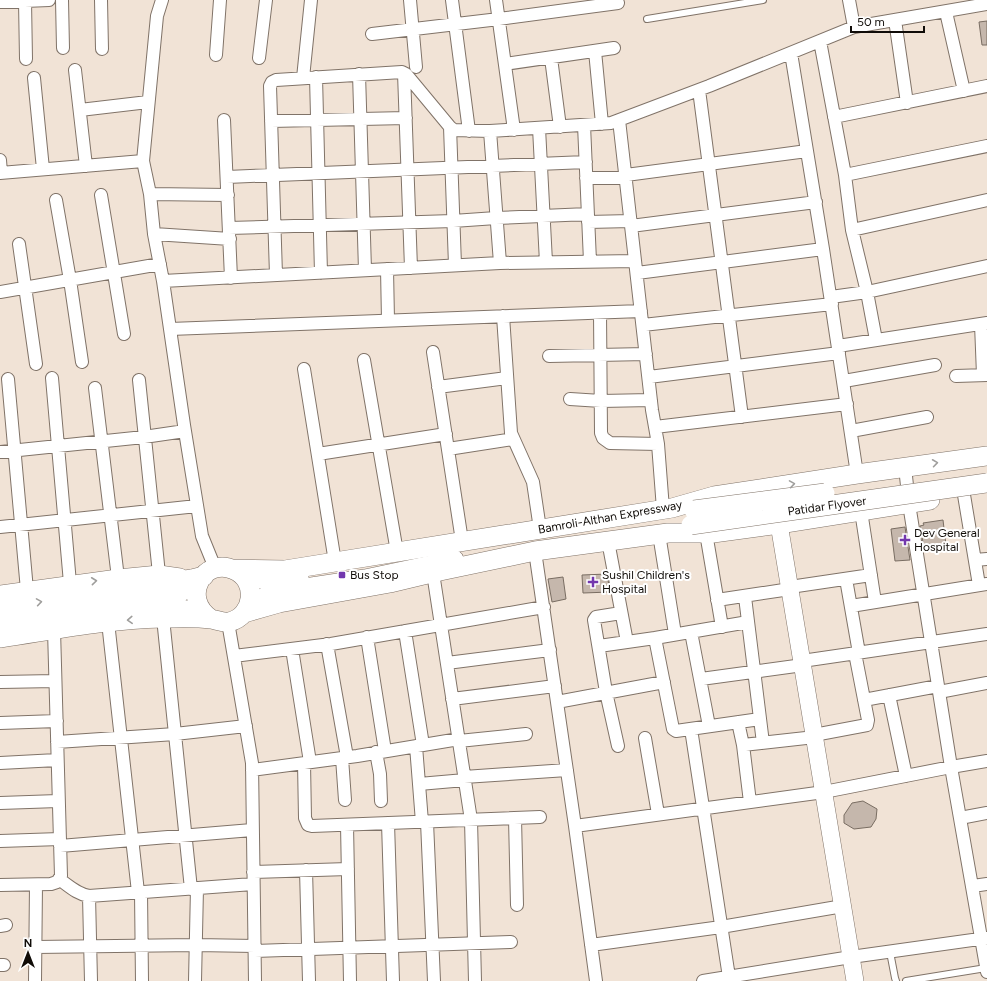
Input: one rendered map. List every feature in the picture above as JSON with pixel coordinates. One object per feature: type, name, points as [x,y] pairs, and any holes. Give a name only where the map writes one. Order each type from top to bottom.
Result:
[{"type":"main road","name":"Bamroli-Althan Expressway","points":[[0,608],[215,576],[284,570],[667,509],[714,496],[987,456]]},
{"type":"main road","name":"Patidar Flyover","points":[[0,638],[108,622],[227,614],[390,583],[535,551],[664,534],[697,523],[987,471]]},
{"type":"main road","name":"Patidar Flyover","points":[[667,509],[697,523],[987,483]]},
{"type":"main road","points":[[697,523],[779,524],[987,492]]},
{"type":"main road","points":[[0,594],[70,583],[158,574],[283,580],[594,526],[612,517]]},
{"type":"main road","points":[[779,524],[855,981]]},
{"type":"main road","points":[[125,606],[178,607],[227,614],[285,590],[365,578],[537,542],[592,536],[612,540]]},
{"type":"main road","points":[[215,576],[196,591],[196,600],[199,608],[227,614]]},
{"type":"main road","points":[[0,624],[125,606],[178,594],[215,576],[250,588],[227,614]]},
{"type":"street","points":[[0,2],[49,0]]},
{"type":"street","points":[[62,0],[63,48]]},
{"type":"street","points":[[101,0],[102,49]]},
{"type":"street","points":[[162,0],[157,16],[143,161],[150,194],[154,234],[163,281],[202,536],[215,576]]},
{"type":"street","points":[[216,55],[220,0]]},
{"type":"street","points":[[259,58],[266,0]]},
{"type":"street","points":[[302,78],[311,0]]},
{"type":"street","points":[[410,0],[416,67]]},
{"type":"street","points":[[452,0],[469,131]]},
{"type":"street","points":[[496,0],[514,130]]},
{"type":"street","points":[[849,0],[854,27]]},
{"type":"street","points":[[25,1],[26,59]]},
{"type":"street","points":[[372,34],[499,20],[618,3]]},
{"type":"street","points":[[276,275],[270,86],[272,82],[276,80],[359,74],[404,73],[454,130],[490,132],[602,124],[611,123],[699,90],[854,27],[987,4]]},
{"type":"street","points":[[946,12],[964,91]]},
{"type":"street","points":[[895,20],[907,102]]},
{"type":"street","points":[[820,41],[845,175],[852,230],[867,292],[876,340]]},
{"type":"street","points":[[505,64],[614,48]]},
{"type":"street","points":[[595,51],[602,124]]},
{"type":"street","points":[[791,53],[824,249],[857,474]]},
{"type":"street","points":[[551,58],[560,127]]},
{"type":"street","points":[[75,70],[86,166]]},
{"type":"street","points":[[404,73],[411,268]]},
{"type":"street","points":[[359,74],[365,270]]},
{"type":"street","points":[[316,77],[321,273]]},
{"type":"street","points":[[34,78],[43,169]]},
{"type":"street","points":[[834,117],[987,86]]},
{"type":"street","points":[[699,90],[742,417]]},
{"type":"street","points":[[80,110],[148,102]]},
{"type":"street","points":[[271,121],[406,118]]},
{"type":"street","points":[[224,120],[231,278]]},
{"type":"street","points":[[619,120],[651,400],[667,509]]},
{"type":"street","points":[[584,125],[590,261]]},
{"type":"street","points":[[450,127],[455,265]]},
{"type":"street","points":[[540,128],[546,262]]},
{"type":"street","points":[[490,132],[500,263]]},
{"type":"street","points":[[845,175],[987,146]]},
{"type":"street","points":[[586,178],[626,176],[807,151]]},
{"type":"street","points":[[0,160],[1,173],[143,161]]},
{"type":"street","points":[[227,176],[586,162]]},
{"type":"street","points":[[150,194],[228,195]]},
{"type":"street","points":[[101,195],[124,334]]},
{"type":"street","points":[[56,200],[82,362]]},
{"type":"street","points":[[852,230],[987,200]]},
{"type":"street","points":[[154,234],[229,233],[274,226],[409,223],[544,216],[588,218],[631,223],[716,215],[816,202]]},
{"type":"street","points":[[18,244],[36,364]]},
{"type":"street","points":[[637,273],[824,249]]},
{"type":"street","points":[[163,281],[500,263],[635,261]]},
{"type":"street","points":[[0,292],[160,264]]},
{"type":"street","points":[[643,325],[728,316],[831,301],[987,266]]},
{"type":"street","points":[[387,269],[388,320]]},
{"type":"street","points":[[170,328],[641,311]]},
{"type":"street","points":[[600,313],[601,433],[603,438],[610,443],[658,444]]},
{"type":"street","points":[[503,316],[510,426],[513,439],[533,482],[540,529]]},
{"type":"street","points":[[649,377],[735,366],[839,350],[876,340],[984,323],[985,375],[956,376]]},
{"type":"street","points":[[433,352],[462,541]]},
{"type":"street","points":[[549,356],[646,354]]},
{"type":"street","points":[[364,360],[397,552]]},
{"type":"street","points":[[844,381],[935,365]]},
{"type":"street","points":[[304,369],[334,562]]},
{"type":"street","points":[[52,378],[70,583]]},
{"type":"street","points":[[438,387],[507,378]]},
{"type":"street","points":[[8,379],[27,590]]},
{"type":"street","points":[[139,380],[158,574]]},
{"type":"street","points":[[95,388],[118,578]]},
{"type":"street","points":[[570,399],[601,401],[651,400]]},
{"type":"street","points":[[655,427],[847,404]]},
{"type":"street","points":[[851,431],[927,417]]},
{"type":"street","points":[[0,452],[102,442],[185,431]]},
{"type":"street","points":[[318,454],[446,434]]},
{"type":"street","points":[[448,449],[513,439]]},
{"type":"street","points":[[905,467],[909,504],[951,767],[984,939],[987,972]]},
{"type":"street","points":[[851,606],[983,585],[975,560],[964,495]]},
{"type":"street","points":[[0,527],[110,514],[197,506]]},
{"type":"street","points":[[861,511],[875,602]]},
{"type":"street","points":[[697,523],[717,600],[722,627]]},
{"type":"street","points":[[664,534],[675,634]]},
{"type":"street","points":[[612,540],[621,613],[627,642]]},
{"type":"street","points":[[535,551],[576,826],[596,981]]},
{"type":"street","points":[[975,560],[987,559]]},
{"type":"street","points":[[433,573],[471,820],[475,981]]},
{"type":"street","points":[[717,600],[745,597],[871,575]]},
{"type":"street","points":[[743,744],[763,743],[814,736],[866,726],[868,723],[846,579]]},
{"type":"street","points":[[745,597],[763,743]]},
{"type":"street","points":[[234,656],[327,644],[544,607]]},
{"type":"street","points":[[618,746],[606,692],[594,620],[596,617],[621,613]]},
{"type":"street","points":[[227,614],[252,770],[255,981]]},
{"type":"street","points":[[163,618],[176,734],[185,836],[194,888],[196,945],[195,981]]},
{"type":"street","points":[[108,622],[139,892],[142,981]]},
{"type":"street","points":[[599,646],[748,622]]},
{"type":"street","points":[[0,885],[51,884],[57,882],[61,876],[54,630]]},
{"type":"street","points":[[405,631],[420,745],[419,784],[425,822],[434,981]]},
{"type":"street","points":[[691,632],[709,726]]},
{"type":"street","points":[[701,679],[755,672],[857,653],[987,634]]},
{"type":"street","points":[[367,637],[381,752],[381,801]]},
{"type":"street","points":[[655,638],[673,729],[676,731],[760,719]]},
{"type":"street","points":[[327,644],[345,757],[345,800]]},
{"type":"street","points":[[292,649],[307,762],[305,822],[308,825],[347,825],[540,817]]},
{"type":"street","points":[[447,663],[550,650]]},
{"type":"street","points":[[0,682],[55,681]]},
{"type":"street","points":[[557,702],[664,682]]},
{"type":"street","points":[[864,700],[890,695],[987,683]]},
{"type":"street","points":[[452,699],[555,686]]},
{"type":"street","points":[[890,695],[906,776]]},
{"type":"street","points":[[0,723],[56,721]]},
{"type":"street","points":[[738,722],[743,744],[750,802]]},
{"type":"street","points":[[57,742],[176,734],[246,726]]},
{"type":"street","points":[[691,729],[721,927],[723,979]]},
{"type":"street","points":[[252,770],[420,745],[526,734]]},
{"type":"street","points":[[645,738],[658,814]]},
{"type":"street","points":[[0,763],[57,760]]},
{"type":"street","points":[[576,826],[824,792],[951,767],[987,762]]},
{"type":"street","points":[[419,784],[465,778],[567,770]]},
{"type":"street","points":[[0,803],[58,801]]},
{"type":"street","points":[[960,818],[987,813]]},
{"type":"street","points":[[515,818],[517,905]]},
{"type":"street","points":[[388,823],[393,981]]},
{"type":"street","points":[[347,825],[350,981]]},
{"type":"street","points":[[0,841],[60,843],[132,841],[252,830]]},
{"type":"street","points":[[59,879],[76,892],[89,896],[194,888],[306,870],[348,869]]},
{"type":"street","points":[[306,870],[309,981]]},
{"type":"street","points":[[973,886],[987,884]]},
{"type":"street","points":[[35,981],[36,885]]},
{"type":"street","points":[[89,896],[91,981]]},
{"type":"street","points":[[591,945],[721,927],[842,906]]},
{"type":"street","points":[[704,981],[771,976],[851,958],[984,939]]},
{"type":"street","points":[[36,947],[196,945],[309,949],[511,942]]},
{"type":"lane","points":[[647,20],[763,0]]},
{"type":"lane","points":[[890,952],[894,978],[896,981]]},
{"type":"lane","points":[[906,981],[924,980],[986,968]]},
{"type":"building","points":[[987,21],[987,45],[982,45],[979,22]]},
{"type":"building","points":[[943,520],[946,545],[924,548],[920,526],[924,525],[923,523]]},
{"type":"building","points":[[905,527],[910,560],[895,561],[891,529]]},
{"type":"building","points":[[607,574],[610,592],[583,593],[582,575]]},
{"type":"building","points":[[563,577],[566,599],[552,602],[548,579]]},
{"type":"building","points":[[863,801],[877,809],[876,819],[871,827],[854,829],[844,823],[844,815],[852,803]]},
{"type":"place","name":"Dev General Hospital","points":[[905,540]]},
{"type":"place","name":"Bus Stop","points":[[342,575]]},
{"type":"place","name":"Sushil Children's Hospital","points":[[593,582]]}]
